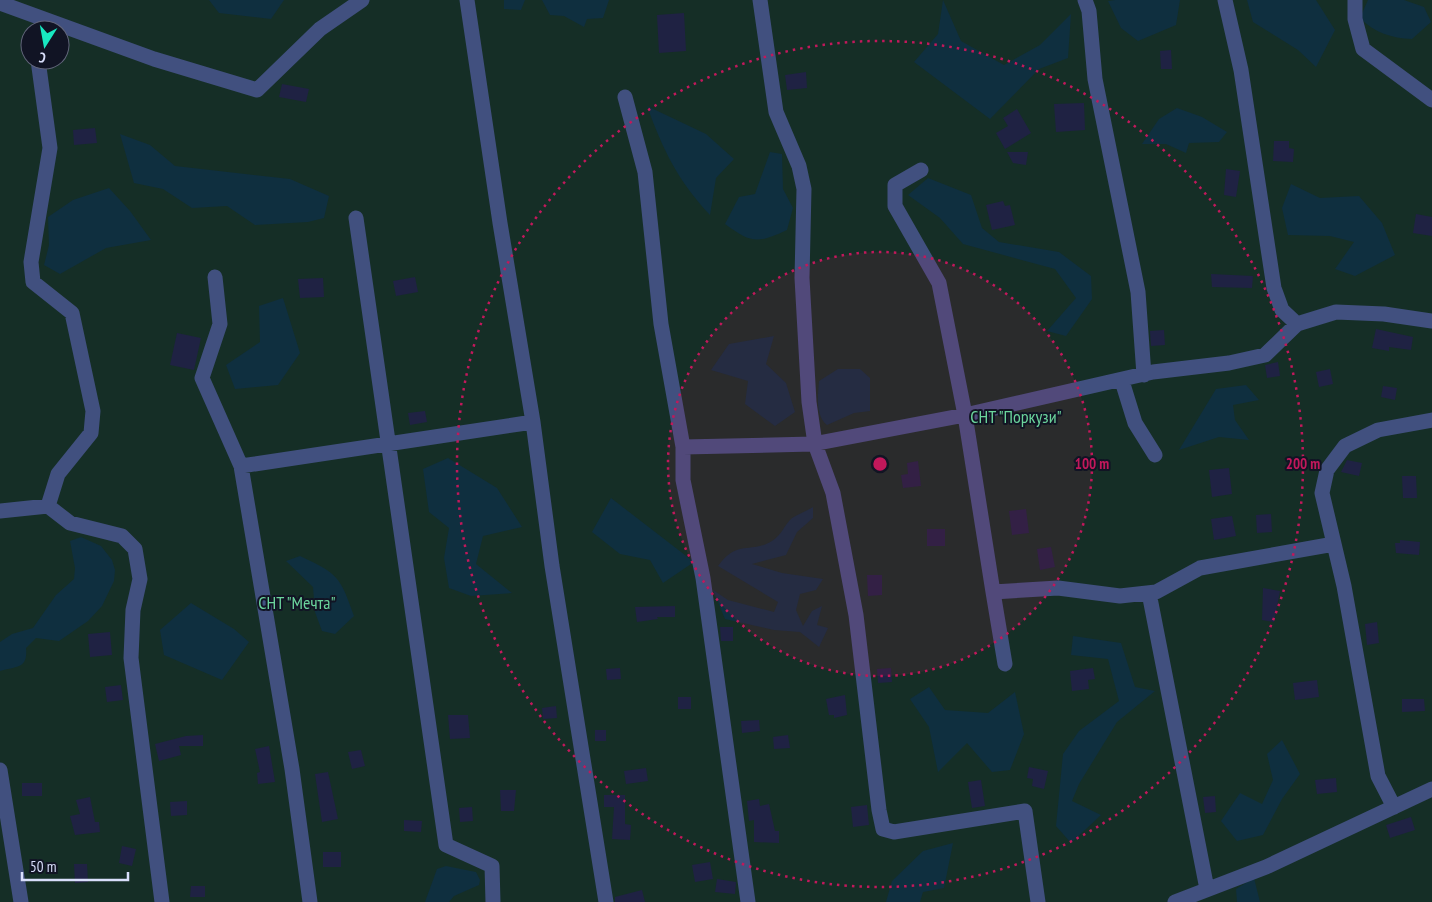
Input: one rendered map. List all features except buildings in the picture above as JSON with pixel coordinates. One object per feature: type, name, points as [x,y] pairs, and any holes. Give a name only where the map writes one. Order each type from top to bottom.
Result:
[{"type":"street","points":[[70,33],[258,90],[320,29],[362,0]]},
{"type":"street","points":[[467,0],[500,223],[534,422],[552,566],[606,902]]},
{"type":"street","points":[[760,0],[776,112],[799,166],[804,189],[802,278],[809,402],[815,444],[834,493],[856,615],[879,810],[883,829],[894,832],[1025,811],[1038,902]]},
{"type":"street","points":[[1085,0],[1089,11],[1095,80],[1138,292],[1144,375]]},
{"type":"street","points":[[1226,0],[1241,70],[1274,288],[1282,310],[1296,324]]},
{"type":"street","points":[[1355,0],[1355,19],[1363,49],[1432,100]]},
{"type":"street","points":[[0,3],[32,20]]},
{"type":"street","points":[[39,70],[50,148],[31,262],[33,282],[72,313],[94,410],[91,433],[58,474],[48,506]]},
{"type":"street","points":[[625,98],[645,172],[661,324],[683,447],[683,480],[703,578],[748,902]]},
{"type":"street","points":[[921,170],[895,185],[896,206],[939,283],[965,415],[1006,664]]},
{"type":"street","points":[[356,218],[446,845],[492,866],[493,902]]},
{"type":"street","points":[[215,277],[220,324],[202,378],[241,466],[284,722],[310,902]]},
{"type":"street","points":[[683,447],[815,444],[965,415],[1144,375],[1229,363],[1265,355],[1296,324],[1336,312],[1384,314],[1432,321]]},
{"type":"street","points":[[1122,381],[1135,423],[1155,455]]},
{"type":"street","points":[[1394,807],[1378,776],[1344,586],[1322,493],[1327,470],[1345,446],[1378,430],[1432,420]]},
{"type":"street","points":[[241,466],[534,422]]},
{"type":"street","points":[[0,511],[48,506],[70,523],[122,536],[135,549],[140,579],[134,610],[131,658],[162,902]]},
{"type":"street","points":[[993,592],[1058,588],[1120,596],[1149,593],[1156,592],[1200,568],[1334,544]]},
{"type":"street","points":[[1149,593],[1207,889]]},
{"type":"street","points":[[0,770],[21,902]]},
{"type":"street","points":[[1175,902],[1266,867],[1432,789]]},
{"type":"green space","name":"СНТ \"Поркузи\"","points":[[0,0],[1432,0],[1432,902],[0,902]]},
{"type":"water","points":[[209,0],[284,0],[271,19],[219,13]]},
{"type":"water","points":[[504,0],[525,0],[521,10],[504,9]]},
{"type":"water","points":[[542,0],[609,0],[603,18],[587,19],[584,27],[564,16],[550,15]]},
{"type":"water","points":[[943,0],[961,41],[1004,65],[1040,45],[1071,14],[1068,58],[1039,69],[990,119],[914,62],[938,34]]},
{"type":"water","points":[[1180,0],[1176,25],[1138,41],[1121,28],[1108,1]]},
{"type":"water","points":[[1247,0],[1316,0],[1335,30],[1316,67],[1298,50],[1253,22]]},
{"type":"water","points":[[1368,0],[1404,0],[1424,7],[1431,22],[1412,39],[1384,34],[1360,18]]},
{"type":"water","points":[[647,106],[706,134],[734,159],[716,178],[710,215],[689,190],[672,164]]},
{"type":"water","points":[[1177,108],[1202,117],[1227,132],[1219,142],[1189,143],[1186,153],[1166,144],[1142,144],[1159,119]]},
{"type":"water","points":[[120,134],[150,145],[175,166],[290,179],[329,196],[324,218],[308,222],[255,225],[227,206],[192,208],[163,189],[134,183]]},
{"type":"water","points":[[770,152],[782,154],[783,189],[793,208],[787,230],[768,238],[748,238],[725,224],[739,197],[755,194]]},
{"type":"water","points":[[928,178],[971,195],[982,228],[999,242],[1059,252],[1091,276],[1092,299],[1066,336],[1047,331],[1076,298],[1055,269],[963,244],[940,218],[908,195]]},
{"type":"water","points":[[1291,184],[1320,198],[1359,196],[1382,223],[1395,255],[1355,276],[1335,269],[1354,242],[1330,236],[1288,235],[1282,208]]},
{"type":"water","points":[[109,188],[130,211],[151,240],[106,248],[60,274],[44,265],[49,245],[48,217],[73,200]]},
{"type":"water","points":[[283,298],[300,353],[278,385],[235,389],[226,365],[260,342],[259,306]]},
{"type":"water","points":[[774,336],[766,364],[786,383],[795,412],[775,426],[745,404],[748,381],[711,370],[729,344]]},
{"type":"water","points":[[838,369],[860,369],[870,378],[870,411],[854,413],[827,425],[819,411],[819,381]]},
{"type":"water","points":[[1246,385],[1259,400],[1233,405],[1235,420],[1249,440],[1219,437],[1179,450],[1216,389]]},
{"type":"water","points":[[448,458],[497,488],[522,527],[483,536],[476,564],[512,593],[471,596],[449,588],[444,558],[449,528],[429,512],[423,469]]},
{"type":"water","points":[[611,498],[694,562],[663,583],[650,560],[620,554],[592,532]]},
{"type":"water","points":[[813,507],[813,518],[797,532],[786,555],[752,564],[782,573],[823,579],[816,590],[800,594],[796,610],[803,626],[812,611],[822,606],[817,625],[828,628],[819,647],[800,632],[774,630],[725,619],[713,590],[728,600],[774,612],[778,602],[718,566],[725,558],[738,550],[757,547],[772,541],[792,518]]},
{"type":"water","points":[[81,537],[101,546],[112,560],[115,570],[114,581],[102,606],[88,621],[59,641],[36,638],[26,648],[25,660],[20,666],[0,671],[0,642],[12,634],[33,628],[56,595],[74,579],[75,568],[70,541]]},
{"type":"water","points":[[300,556],[330,572],[341,584],[345,592],[354,616],[335,634],[322,631],[315,612],[313,587],[286,561]]},
{"type":"water","points":[[191,603],[234,629],[249,642],[222,680],[164,655],[160,630]]},
{"type":"water","points":[[1073,636],[1121,643],[1135,687],[1155,691],[1117,722],[1079,784],[1072,801],[1101,815],[1071,843],[1056,826],[1063,754],[1079,731],[1119,701],[1108,659],[1071,655]]},
{"type":"water","points":[[929,687],[945,710],[988,713],[1015,692],[1024,734],[1010,770],[992,772],[967,743],[938,772],[929,727],[910,699]]},
{"type":"water","points":[[1282,740],[1300,774],[1282,799],[1263,835],[1237,841],[1221,821],[1240,793],[1262,804],[1273,780],[1267,754]]},
{"type":"water","points":[[953,843],[944,888],[923,892],[920,902],[886,902],[892,881],[923,851]]},
{"type":"water","points":[[446,866],[476,872],[480,880],[479,885],[454,896],[449,902],[425,902],[437,869]]},
{"type":"water","points":[[1254,878],[1260,902],[1237,902],[1236,889]]},
{"type":"park label","name":"СНТ \"Мечта\"","points":[[297,603]]}]
